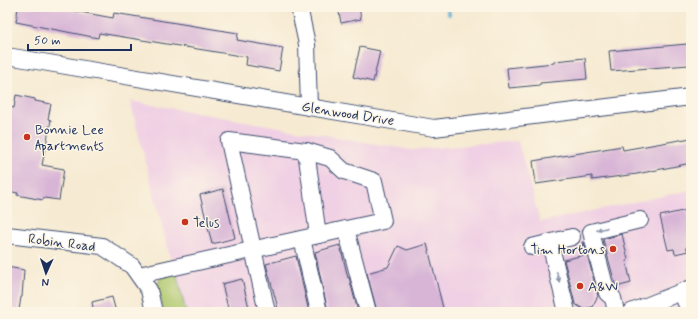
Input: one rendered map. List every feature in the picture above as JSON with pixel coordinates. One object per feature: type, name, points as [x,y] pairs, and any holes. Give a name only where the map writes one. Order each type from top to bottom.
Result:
[{"type":"street","points":[[299,7],[307,44],[310,107]]},
{"type":"street","name":"Glenwood Drive","points":[[7,56],[434,128],[691,97]]},
{"type":"street","points":[[138,275],[253,250],[302,239],[346,228],[383,221],[374,181],[344,171],[330,158],[306,152],[229,141],[253,250],[267,312]]},
{"type":"street","points":[[306,152],[318,235]]},
{"type":"street","points":[[616,312],[613,298],[607,293],[591,232],[640,220]]},
{"type":"street","points":[[346,228],[368,312]]},
{"type":"street","name":"Robin Road","points":[[7,235],[102,246],[132,266],[149,290],[154,312]]},
{"type":"street","points":[[532,247],[572,237]]},
{"type":"street","points":[[302,239],[319,312]]},
{"type":"street","points":[[550,243],[567,312]]},
{"type":"street","points":[[631,312],[686,290],[690,312]]},
{"type":"shaded area","points":[[130,101],[411,150],[518,141],[540,222],[691,190],[691,312],[184,312]]},
{"type":"green space","points":[[176,272],[186,312],[164,312],[157,285],[162,276]]},
{"type":"building","points":[[18,7],[53,7],[113,18],[114,13],[238,33],[237,40],[283,48],[279,71],[246,65],[247,57],[99,33],[98,38],[16,22]]},
{"type":"building","points":[[338,7],[359,7],[361,19],[341,23]]},
{"type":"building","points":[[687,44],[689,65],[611,71],[609,51]]},
{"type":"building","points":[[360,47],[380,51],[373,82],[353,77]]},
{"type":"building","points":[[585,58],[587,79],[540,83],[540,85],[509,88],[507,68]]},
{"type":"building","name":"Bonnie Lee Apartments","points":[[16,95],[51,104],[48,119],[51,120],[42,165],[64,169],[59,200],[44,198],[43,200],[17,195],[18,193],[7,191],[7,125],[10,107],[14,108]]},
{"type":"building","points":[[691,138],[691,163],[637,174],[592,180],[592,176],[536,184],[533,161],[622,146],[623,150]]},
{"type":"building","points":[[223,189],[235,238],[212,244],[200,195]]},
{"type":"building","points":[[687,210],[691,231],[691,246],[686,247],[688,251],[675,254],[674,249],[668,250],[660,216]]},
{"type":"building","name":"Tim Hortons","points":[[622,234],[628,260],[626,261],[631,283],[616,287],[603,239]]},
{"type":"building","name":"A&W","points":[[582,242],[584,242],[598,296],[592,307],[583,309],[575,304],[564,260],[584,255]]},
{"type":"building","points":[[427,244],[444,312],[377,312],[367,273],[388,267],[398,246],[407,250]]},
{"type":"building","points":[[340,245],[358,312],[328,312],[315,252]]},
{"type":"building","points":[[296,256],[309,312],[279,312],[266,264]]},
{"type":"building","points":[[7,267],[24,270],[22,297],[19,310],[7,309]]},
{"type":"building","points":[[242,279],[250,312],[229,312],[222,284]]},
{"type":"building","points":[[112,297],[116,312],[94,312],[92,302]]},
{"type":"waterway","points":[[447,7],[449,14]]},
{"type":"place","name":"Bonnie Lee Apartments","points":[[27,137]]},
{"type":"place","name":"Telus","points":[[185,222]]},
{"type":"place","name":"Tim Hortons","points":[[613,249]]},
{"type":"place","name":"A&W","points":[[580,286]]}]
